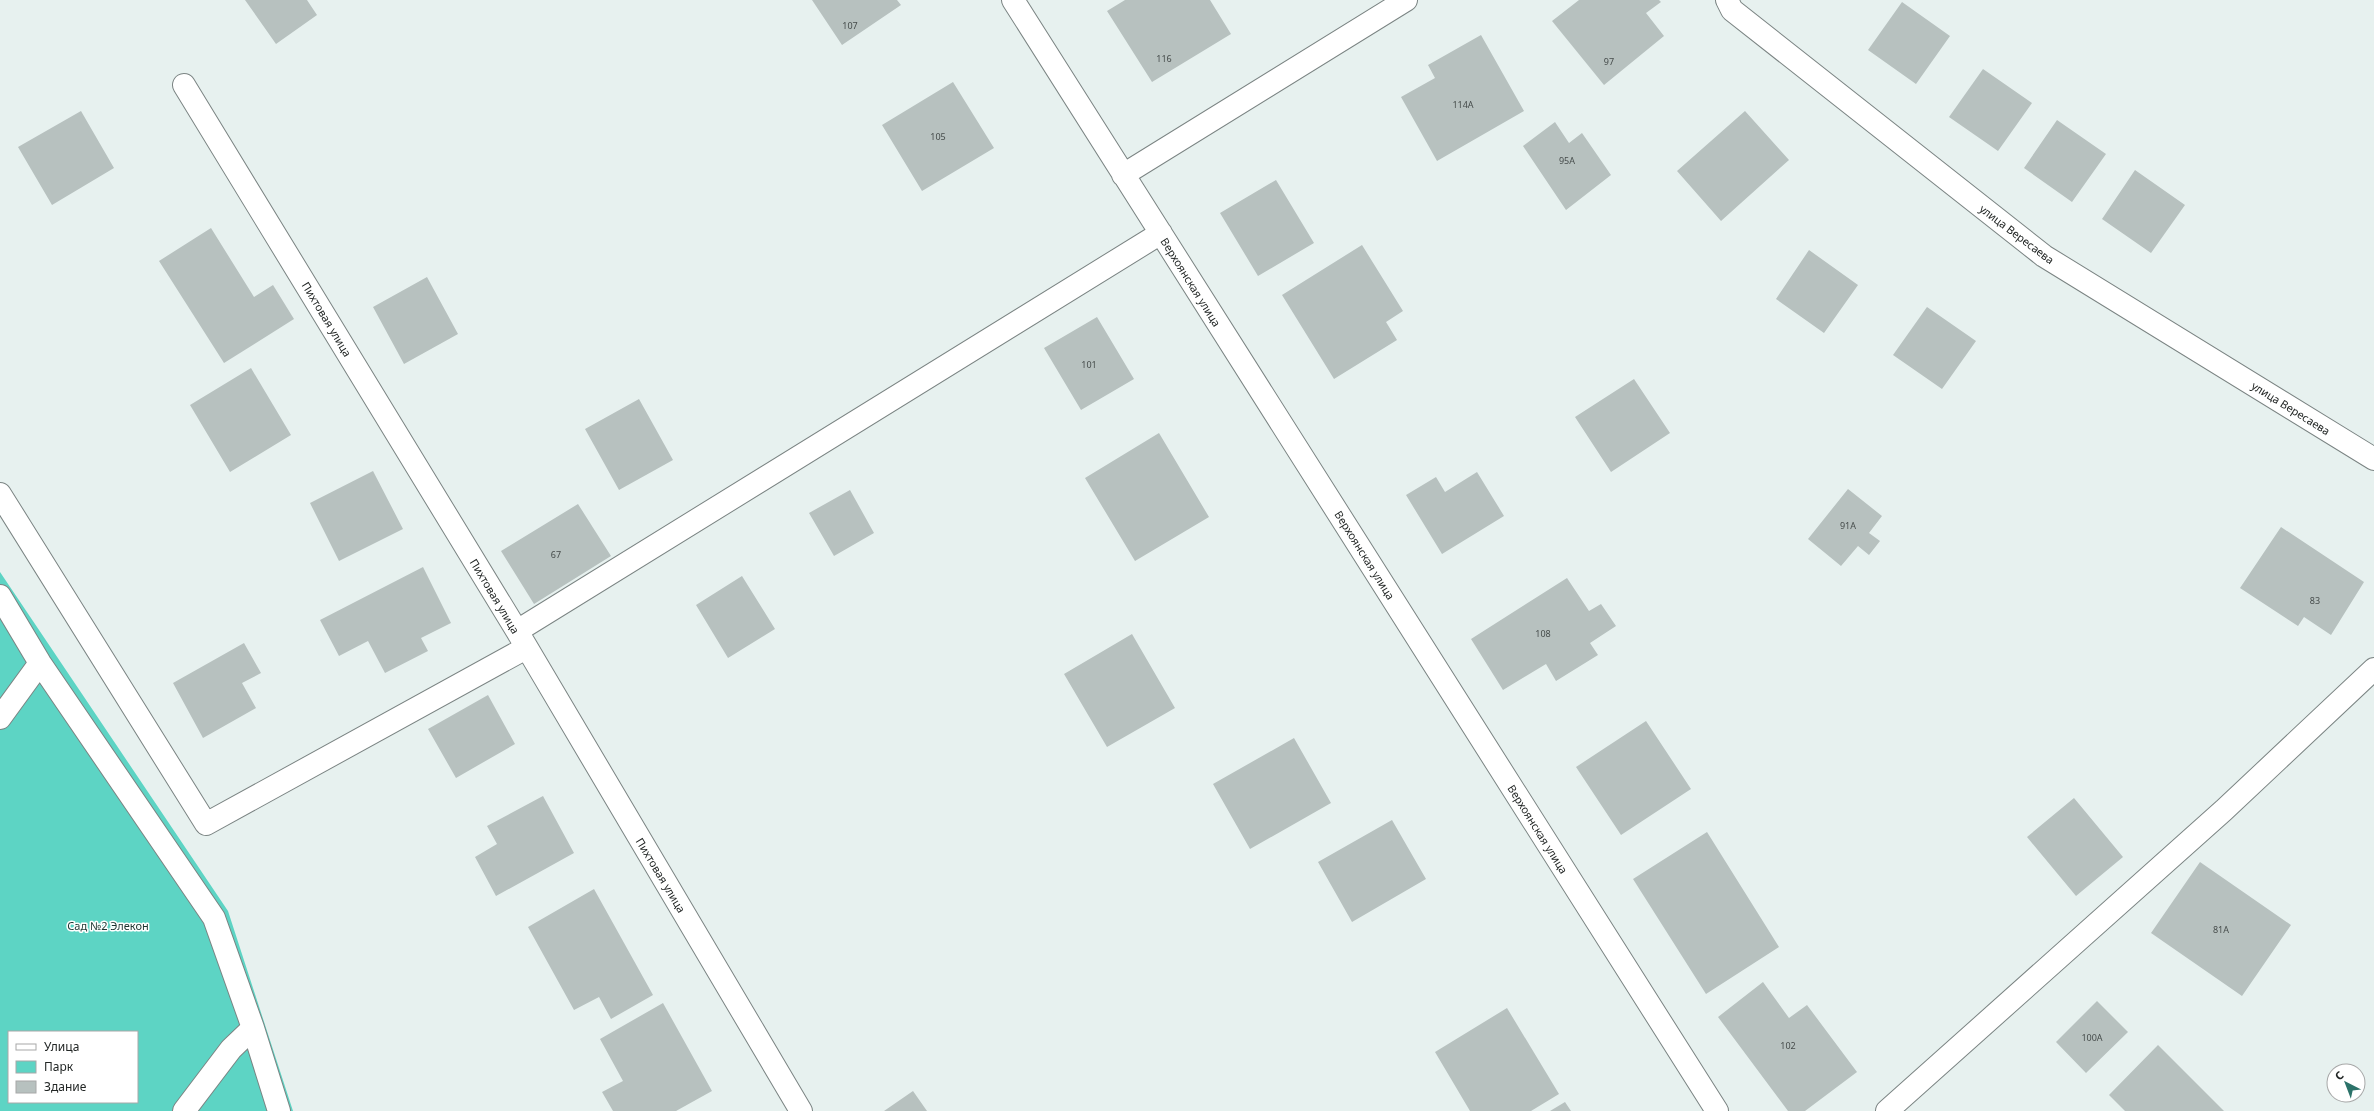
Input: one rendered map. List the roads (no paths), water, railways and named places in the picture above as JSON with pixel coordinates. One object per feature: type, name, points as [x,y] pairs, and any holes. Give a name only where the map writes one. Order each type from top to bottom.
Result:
[{"type":"street","name":"Верхоянская улица","points":[[1013,0],[1717,1111]]},
{"type":"street","points":[[1123,175],[1406,0]]},
{"type":"street","name":"улица Вересаева","points":[[1728,0],[1732,10],[2044,256],[2374,459]]},
{"type":"street","name":"Пихтовая улица","points":[[184,85],[521,640],[801,1111]]},
{"type":"street","points":[[0,494],[206,824],[521,640],[1160,233]]},
{"type":"street","points":[[0,596],[40,662],[214,918],[253,1028],[279,1111]]},
{"type":"street","points":[[0,718],[40,662]]},
{"type":"street","points":[[1887,1111],[2224,810],[2374,670]]},
{"type":"street","points":[[184,1111],[230,1049],[253,1028]]},
{"type":"park label","name":"Сад №2 Элекон","points":[[108,925]]}]
